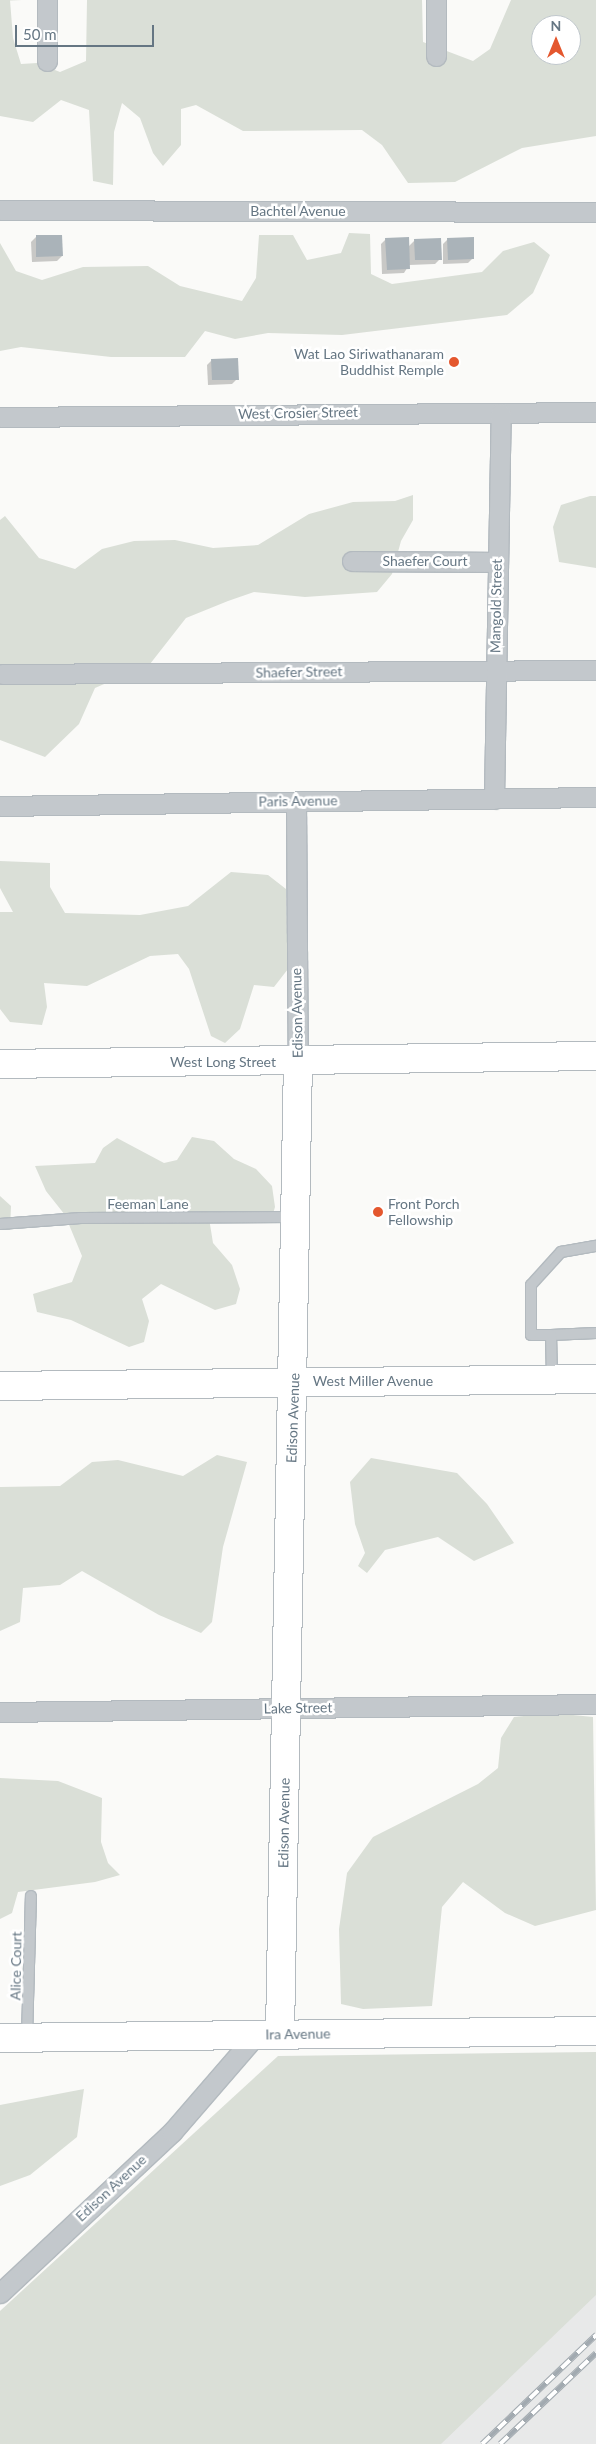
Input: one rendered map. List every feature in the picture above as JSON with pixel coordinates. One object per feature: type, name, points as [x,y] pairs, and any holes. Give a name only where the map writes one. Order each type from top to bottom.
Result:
[{"type":"main road","name":"West Long Street","points":[[0,1064],[298,1062],[596,1056]]},
{"type":"main road","name":"Edison Avenue","points":[[269,2034],[286,1709],[294,1382],[298,1062]]},
{"type":"main road","name":"West Miller Avenue","points":[[0,1386],[596,1379]]},
{"type":"main road","name":"Ira Avenue","points":[[0,2038],[596,2031]]},
{"type":"street","points":[[47,0],[47,61]]},
{"type":"street","points":[[436,0],[436,56]]},
{"type":"street","name":"Bachtel Avenue","points":[[0,210],[596,212]]},
{"type":"street","name":"West Crosier Street","points":[[0,417],[596,412]]},
{"type":"street","name":"Mangold Street","points":[[494,799],[501,413]]},
{"type":"street","name":"Shaefer Court","points":[[352,561],[497,562]]},
{"type":"street","name":"Shaefer Street","points":[[2,674],[596,670]]},
{"type":"street","name":"Paris Avenue","points":[[0,806],[596,797]]},
{"type":"street","name":"Edison Avenue","points":[[296,802],[298,1062]]},
{"type":"street","name":"Lake Street","points":[[0,1712],[596,1704]]},
{"type":"street","name":"Edison Avenue","points":[[0,2293],[172,2132],[269,2034]]},
{"type":"lane","name":"Feeman Lane","points":[[0,1224],[81,1218],[297,1217]]},
{"type":"lane","points":[[596,1246],[561,1252],[531,1285],[531,1335],[596,1333]]},
{"type":"lane","points":[[550,1335],[552,1379]]},
{"type":"lane","name":"Alice Court","points":[[27,2038],[31,1896]]},
{"type":"shaded area","points":[[0,0],[10,0],[13,38],[21,64],[37,63],[60,72],[86,61],[87,0],[422,0],[423,42],[473,61],[490,49],[511,0],[596,0],[596,136],[522,148],[455,182],[408,183],[382,145],[362,130],[243,131],[196,105],[181,109],[181,145],[163,166],[153,153],[140,118],[122,103],[114,132],[113,185],[93,181],[89,110],[61,100],[33,122],[0,116]]},
{"type":"shaded area","points":[[349,233],[370,234],[371,274],[392,284],[482,272],[503,251],[534,242],[550,255],[533,293],[507,315],[342,335],[268,333],[235,339],[205,331],[185,357],[111,357],[21,347],[0,351],[0,243],[16,271],[42,280],[83,267],[148,266],[180,286],[242,301],[256,278],[259,235],[293,235],[307,260],[341,253]]},
{"type":"shaded area","points":[[413,495],[413,520],[401,541],[392,574],[377,592],[305,597],[254,592],[228,601],[186,618],[150,664],[95,688],[79,724],[45,757],[0,740],[0,520],[5,516],[39,558],[75,569],[102,549],[134,541],[175,540],[213,548],[258,545],[309,514],[353,502],[395,501]]},
{"type":"shaded area","points":[[596,496],[596,568],[559,562],[553,527],[561,505]]},
{"type":"shaded area","points":[[0,861],[50,863],[50,887],[65,913],[140,915],[188,906],[231,872],[268,875],[286,889],[288,969],[274,987],[254,985],[240,1029],[225,1043],[211,1036],[189,969],[178,954],[150,956],[87,986],[44,983],[47,1007],[42,1025],[10,1022],[0,1009],[0,912],[13,912],[0,888]]},
{"type":"shaded area","points":[[192,1137],[214,1141],[234,1159],[256,1169],[272,1186],[275,1207],[272,1217],[209,1218],[213,1243],[232,1265],[240,1289],[236,1304],[215,1310],[161,1284],[142,1299],[149,1321],[144,1342],[129,1347],[71,1320],[37,1312],[33,1294],[72,1282],[82,1256],[65,1215],[46,1191],[35,1166],[95,1163],[103,1148],[117,1138],[164,1163],[177,1160]]},
{"type":"shaded area","points":[[0,1196],[11,1206],[10,1230],[0,1230]]},
{"type":"shaded area","points":[[217,1455],[247,1462],[223,1547],[212,1622],[201,1633],[159,1615],[82,1571],[60,1585],[23,1588],[20,1622],[0,1631],[0,1487],[60,1486],[92,1462],[118,1460],[183,1476]]},
{"type":"shaded area","points":[[371,1458],[457,1473],[487,1504],[514,1543],[474,1561],[438,1537],[385,1550],[367,1573],[358,1566],[365,1553],[355,1524],[350,1482]]},
{"type":"shaded area","points":[[553,1713],[593,1717],[596,1910],[535,1926],[505,1913],[463,1882],[442,1907],[432,2006],[363,2009],[341,2004],[339,1929],[347,1873],[373,1837],[478,1784],[498,1768],[501,1738],[514,1717]]},
{"type":"shaded area","points":[[0,1778],[58,1781],[102,1798],[101,1842],[108,1863],[120,1875],[95,1882],[18,1892],[12,1913],[0,1919]]},
{"type":"shaded area","points":[[596,2052],[596,2295],[441,2444],[0,2444],[0,2311],[278,2056]]},
{"type":"shaded area","points":[[84,2089],[77,2137],[30,2175],[0,2186],[0,2105]]},
{"type":"shaded area","points":[[596,2277],[596,2444],[413,2444]]},
{"type":"building","points":[[36,235],[62,235],[63,256],[36,257]]},
{"type":"building","points":[[409,237],[410,269],[387,270],[385,238]]},
{"type":"building","points":[[474,237],[474,259],[448,260],[447,238]]},
{"type":"building","points":[[441,238],[442,260],[415,260],[414,239]]},
{"type":"building","points":[[238,358],[239,380],[212,380],[211,359]]},
{"type":"railway","points":[[482,2444],[596,2335]]},
{"type":"railway","points":[[500,2444],[596,2353]]},
{"type":"place","name":"Wat Lao Siriwathanaram Buddhist Remple","points":[[454,362]]},
{"type":"place","name":"Front Porch Fellowship","points":[[378,1212]]}]
